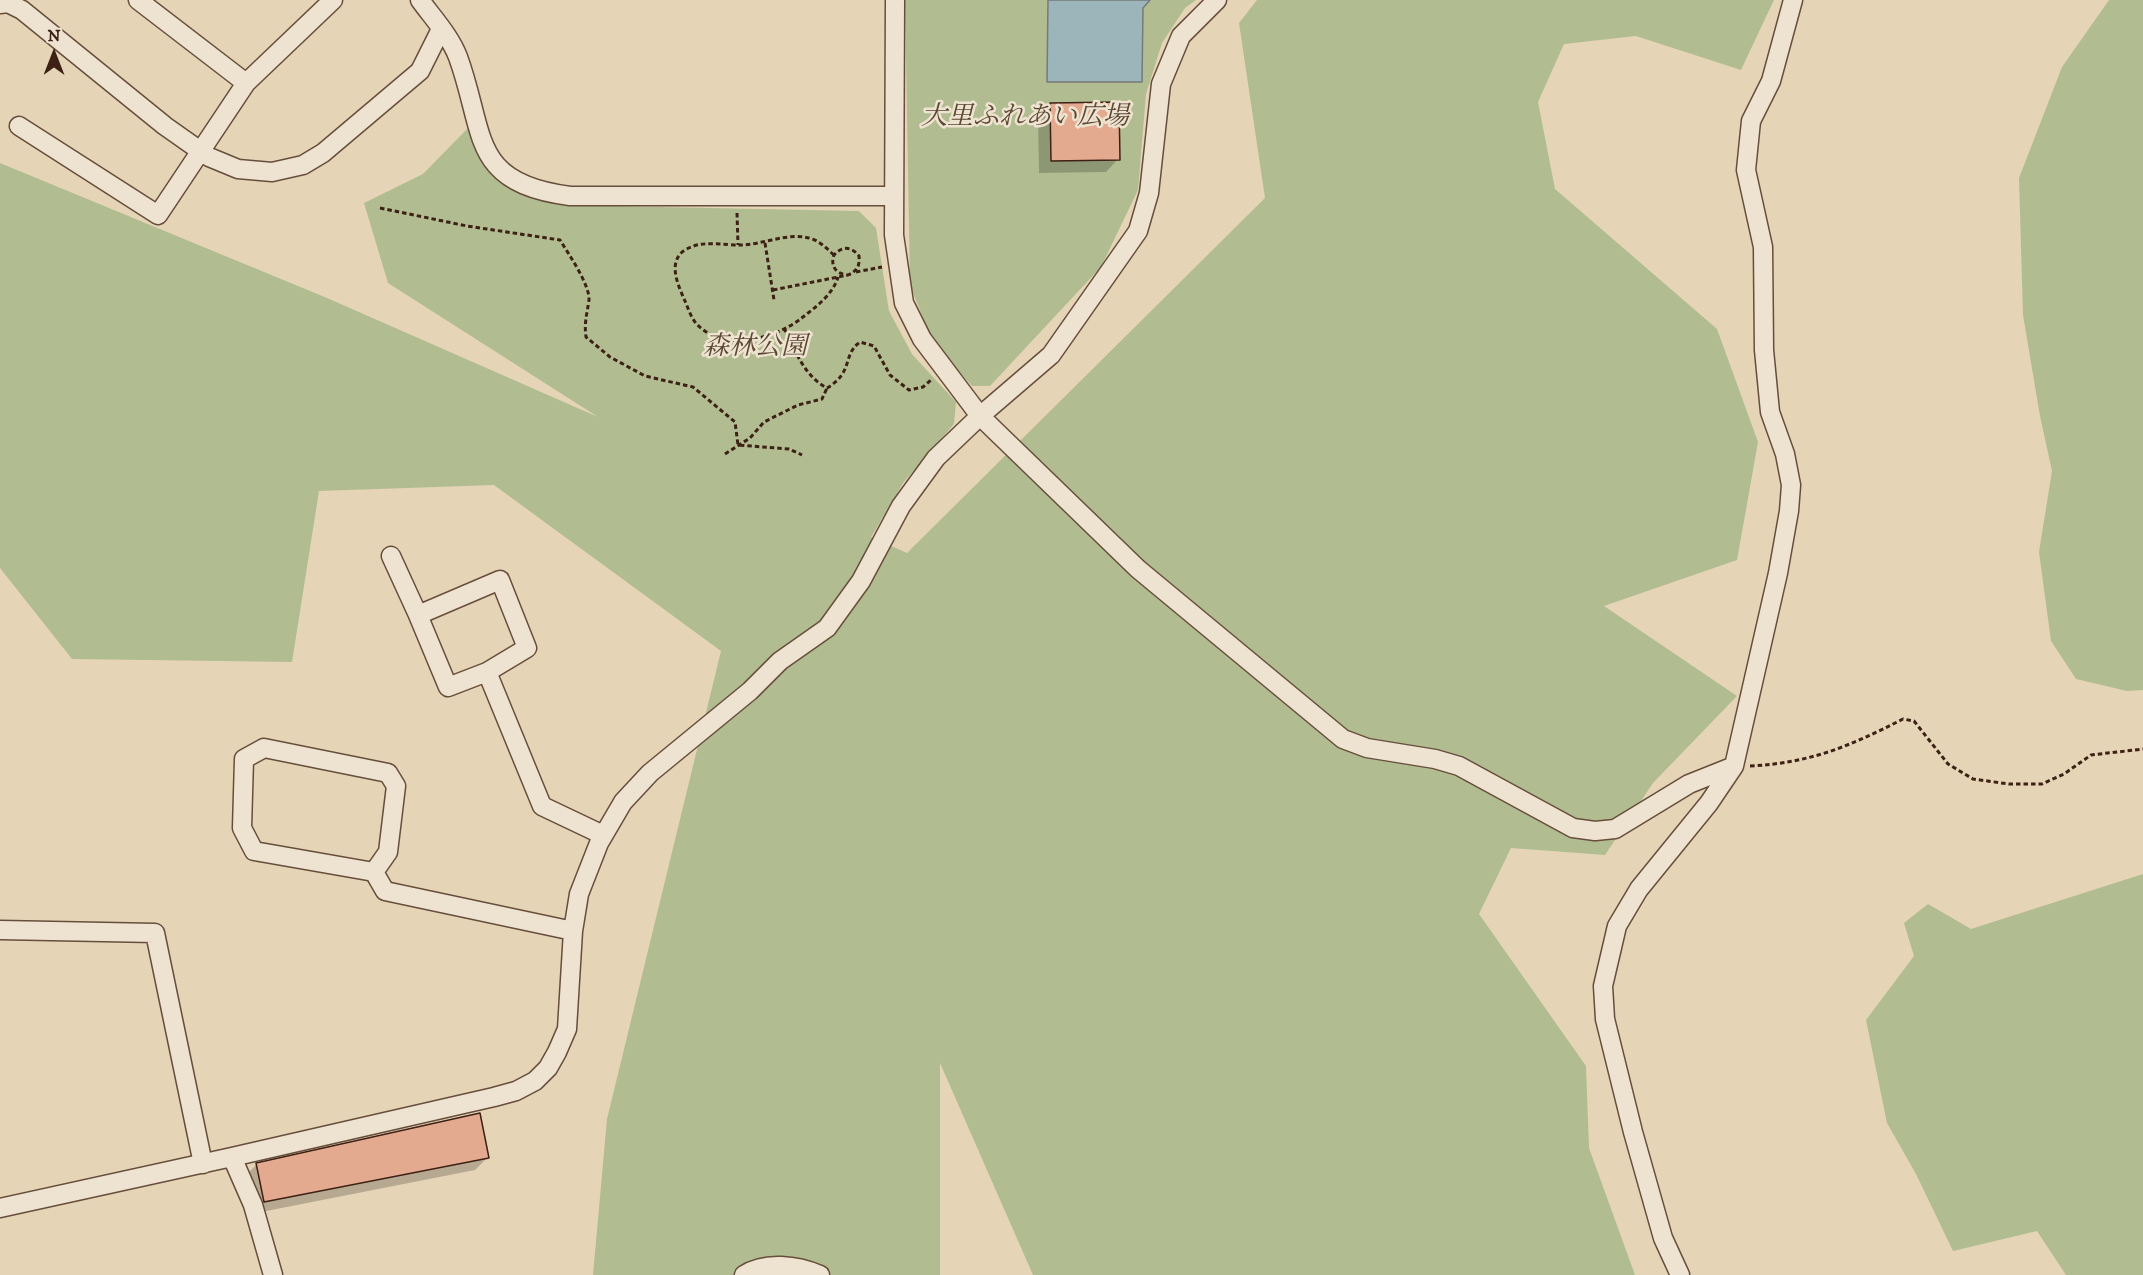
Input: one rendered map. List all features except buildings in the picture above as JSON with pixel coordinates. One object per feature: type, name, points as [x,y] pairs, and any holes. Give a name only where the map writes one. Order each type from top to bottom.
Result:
[{"type":"street","points":[[138,0],[246,83]]},
{"type":"street","points":[[19,126],[158,215],[246,83],[333,0]]},
{"type":"street","points":[[420,0],[457,55],[476,125],[486,150],[501,171],[519,185],[570,196],[893,196]]},
{"type":"street","points":[[895,0],[893,196],[897,264],[904,303],[912,321],[944,370],[980,416],[1138,569],[1343,739],[1367,748],[1435,759],[1459,766],[1574,828],[1595,831],[1615,829],[1689,784],[1734,766]]},
{"type":"street","points":[[0,1208],[494,1098],[516,1091],[535,1081],[548,1068],[567,1029],[573,931],[579,894],[603,835],[623,802],[650,773],[750,691],[780,661],[827,628],[861,581],[901,507],[936,459],[980,416],[1051,355],[1138,231],[1149,193],[1161,84],[1181,36],[1216,0]]},
{"type":"street","points":[[1680,1275],[1663,1238],[1633,1132],[1605,1019],[1603,986],[1617,926],[1639,889],[1709,803],[1734,766],[1778,573],[1789,511],[1791,485],[1785,454],[1770,412],[1766,382],[1763,247],[1746,170],[1751,120],[1771,81],[1793,0]]},
{"type":"street","points":[[8,2],[22,10],[200,151],[238,169],[272,172],[303,165],[323,153],[420,71],[441,29]]},
{"type":"street","points":[[391,556],[448,687],[487,672],[527,648],[500,580],[418,615]]},
{"type":"street","points":[[487,672],[542,806],[603,835]]},
{"type":"street","points":[[264,748],[388,773],[396,786],[388,852],[374,872],[254,851],[242,828],[244,759],[264,748]]},
{"type":"street","points":[[374,872],[385,891],[573,931]]},
{"type":"street","points":[[0,930],[155,933],[203,1164]]},
{"type":"street","points":[[232,1157],[253,1205],[273,1275]]},
{"type":"street","points":[[744,1275],[766,1266],[789,1267],[820,1275]]},
{"type":"path","points":[[736,196],[738,245]]},
{"type":"path","points":[[380,208],[467,226],[560,240],[574,262],[589,297],[584,320],[586,337],[610,357],[645,376],[693,387],[735,422],[738,445]]},
{"type":"path","points":[[834,255],[821,243],[805,237],[765,243],[697,245],[683,252],[678,258],[675,265],[676,281],[695,322],[710,333],[728,339],[746,341],[764,337],[797,322],[836,286],[838,277]]},
{"type":"path","points":[[765,243],[774,300]]},
{"type":"path","points":[[848,275],[837,271],[833,266],[834,255],[844,248],[855,251],[859,262],[854,272]]},
{"type":"path","points":[[773,291],[897,264]]},
{"type":"path","points":[[784,328],[803,365],[815,382],[827,388]]},
{"type":"path","points":[[725,454],[764,422],[798,405],[822,399],[827,388],[842,379],[854,347],[860,342],[874,346],[890,375],[909,390],[922,387],[944,370]]},
{"type":"path","points":[[738,445],[789,449],[802,455]]},
{"type":"path","points":[[1734,766],[1779,765],[1842,749],[1903,719],[1914,721],[1948,764],[1973,779],[2009,784],[2042,784],[2064,774],[2091,755],[2143,749]]},
{"type":"green space","name":"大里ふれあい広場","points":[[905,0],[1196,0],[1185,8],[1162,43],[1146,94],[1138,190],[1101,267],[990,386],[972,386],[932,341],[910,285]]},
{"type":"green space","name":"森林公園","points":[[1257,0],[1774,0],[1741,70],[1636,36],[1564,44],[1538,102],[1555,189],[1717,329],[1758,442],[1737,560],[1604,606],[1737,696],[1653,783],[1605,855],[1511,848],[1479,914],[1586,1066],[1589,1148],[1635,1275],[1033,1275],[940,1063],[940,1275],[593,1275],[607,1119],[721,651],[494,485],[319,491],[292,662],[72,659],[0,568],[0,163],[327,298],[598,417],[388,283],[364,203],[423,174],[468,128],[492,172],[513,189],[542,201],[561,205],[859,211],[876,228],[889,311],[912,354],[956,402],[954,424],[903,483],[871,537],[907,553],[1265,198],[1239,23]]},
{"type":"green space","points":[[2109,0],[2143,0],[2143,690],[2127,691],[2076,679],[2051,641],[2039,552],[2052,471],[2023,315],[2019,178],[2062,67]]},
{"type":"green space","points":[[2143,874],[2143,1275],[2066,1275],[2037,1231],[1953,1251],[1916,1174],[1887,1123],[1866,1020],[1914,956],[1904,923],[1928,904],[1971,929]]},
{"type":"water","points":[[1048,0],[1150,0],[1143,8],[1142,82],[1047,82]]}]
